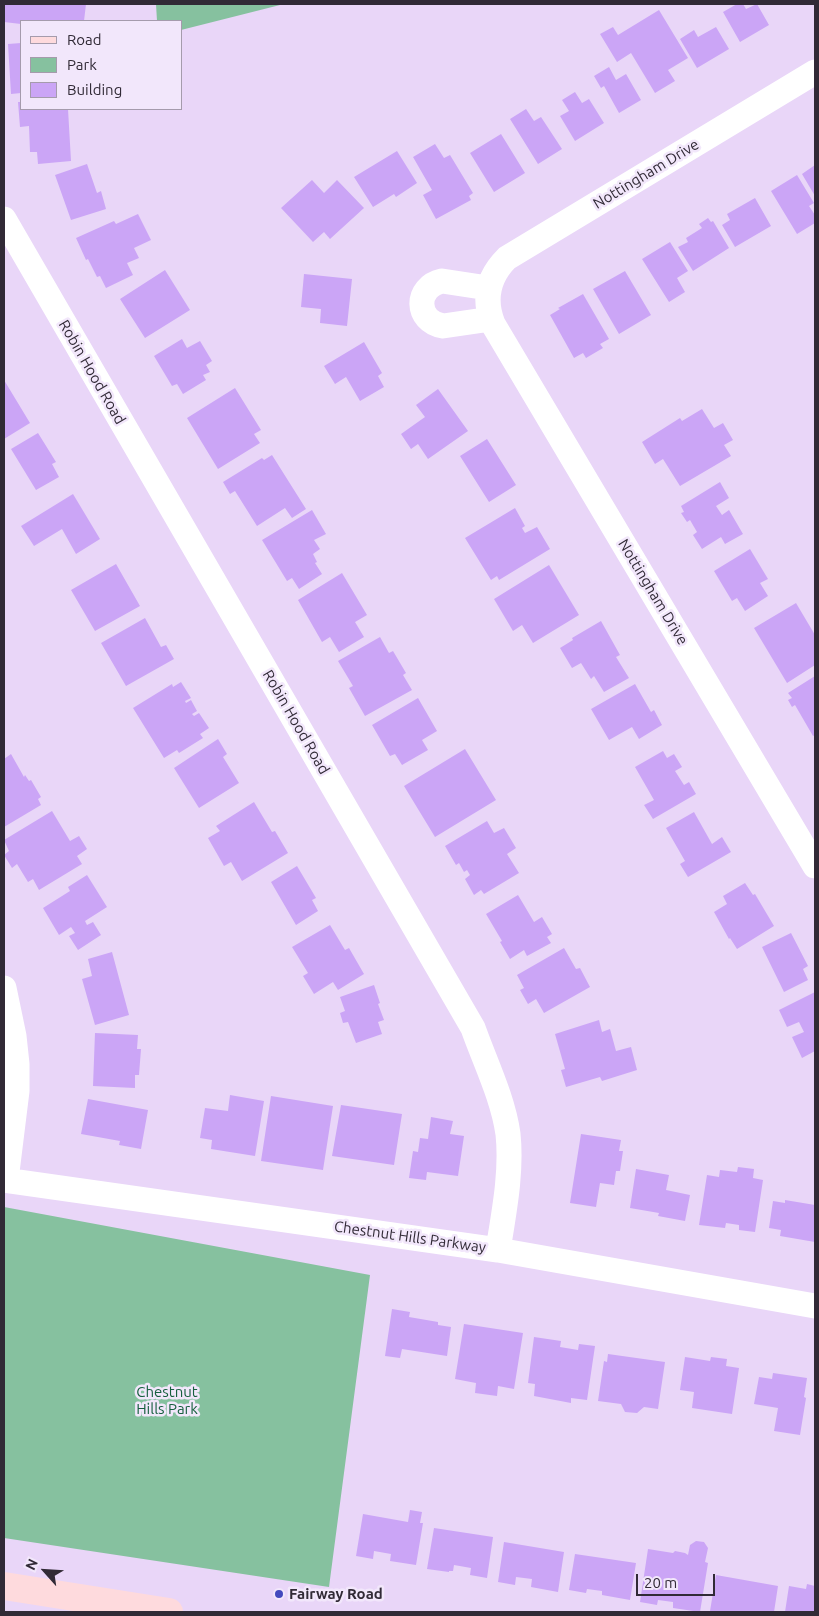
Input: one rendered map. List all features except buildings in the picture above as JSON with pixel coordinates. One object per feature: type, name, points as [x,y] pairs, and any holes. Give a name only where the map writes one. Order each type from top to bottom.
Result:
[{"type":"main road","points":[[4,1586],[169,1612]]},
{"type":"street","name":"Nottingham Drive","points":[[815,72],[507,258],[495,272],[488,288],[488,306],[491,319],[815,866]]},
{"type":"street","name":"Robin Hood Road","points":[[4,219],[473,1028],[496,1088],[508,1134],[509,1165],[498,1250]]},
{"type":"street","points":[[488,288],[442,281],[437,282],[426,290],[421,304],[426,317],[438,325],[443,326],[491,319]]},
{"type":"street","points":[[4,988],[18,1064],[17,1091],[5,1180]]},
{"type":"street","name":"Chestnut Hills Parkway","points":[[5,1180],[498,1250],[815,1306]]},
{"type":"green space","points":[[156,4],[284,4],[182,30],[182,20],[157,20]]},
{"type":"green space","name":"Chestnut Hills Park","points":[[4,1207],[370,1275],[329,1587],[4,1538]]},
{"type":"place","name":"Fairway Road","points":[[279,1594]]}]
